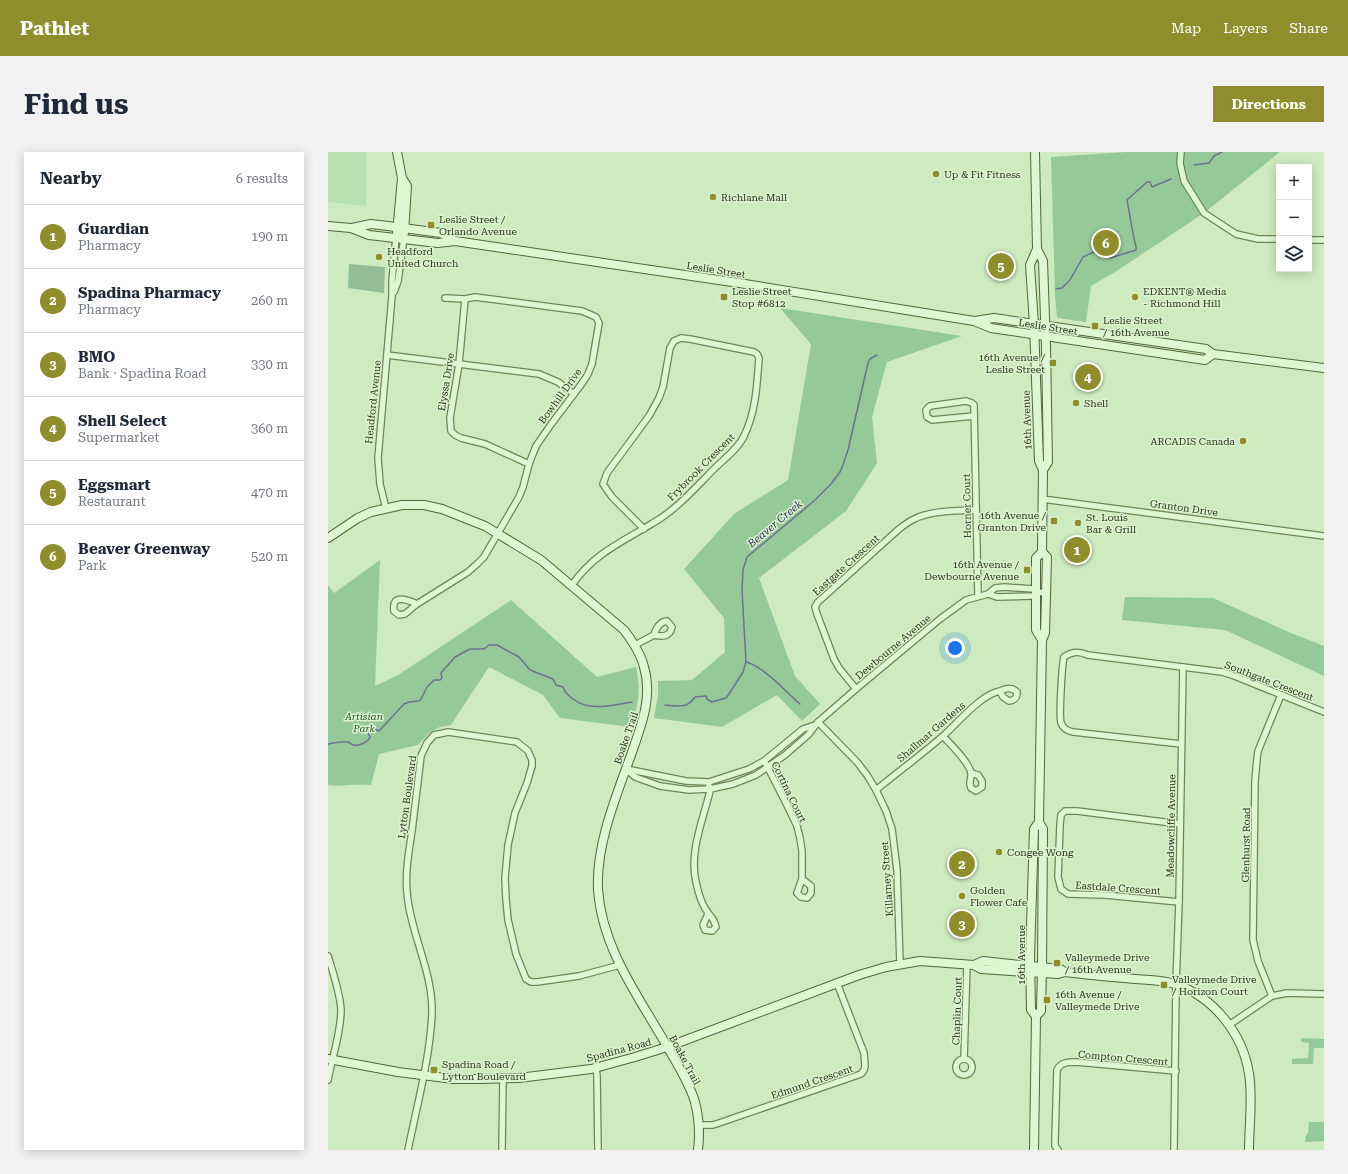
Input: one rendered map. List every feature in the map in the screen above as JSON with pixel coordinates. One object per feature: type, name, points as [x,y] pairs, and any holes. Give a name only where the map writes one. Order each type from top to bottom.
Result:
[{"type":"main road","points":[[397,152],[402,178],[407,186],[400,238]]},
{"type":"main road","name":"16th Avenue","points":[[1035,152],[1037,249],[1043,262],[1048,462],[1043,470],[1042,552],[1036,558],[1036,630],[1042,640]]},
{"type":"main road","name":"Leslie Street","points":[[328,226],[351,228],[371,224],[441,233],[455,241]]},
{"type":"main road","name":"Leslie Street","points":[[351,228],[369,235],[438,243],[455,241],[754,286],[974,321],[991,328],[1205,360],[1213,354]]},
{"type":"main road","name":"16th Avenue","points":[[1037,249],[1030,265],[1034,324],[1038,461],[1043,470]]},
{"type":"main road","name":"Leslie Street","points":[[974,321],[994,318],[1206,349],[1213,354],[1324,368]]},
{"type":"main road","name":"Boake Trail","points":[[328,538],[358,518],[371,512],[402,505],[424,505],[442,509],[472,520],[541,560],[624,630],[635,645],[644,666],[647,699],[644,718],[626,769],[605,837],[600,858],[598,890],[602,916],[620,965],[668,1047],[688,1085],[695,1102],[699,1125],[698,1150]]},
{"type":"main road","name":"16th Avenue","points":[[1034,1150],[1036,1016],[1041,1010],[1042,970],[1043,829],[1039,822],[1042,640],[1045,633],[1047,557],[1042,552]]},
{"type":"main road","name":"16th Avenue","points":[[1036,1016],[1031,1010],[1030,969],[1034,830],[1039,822]]},
{"type":"main road","name":"Spadina Road","points":[[330,1060],[423,1076],[479,1079],[542,1076],[596,1068],[668,1047],[859,975],[900,964],[920,961],[971,964],[983,961],[1042,970],[1058,974],[1065,972],[1176,984]]},
{"type":"main road","points":[[1176,984],[1187,989],[1214,1008],[1229,1025],[1239,1040],[1249,1072],[1250,1081],[1249,1150]]},
{"type":"street","points":[[1181,152],[1180,163],[1184,182],[1204,213],[1236,234],[1258,239],[1276,239]]},
{"type":"street","name":"Headford Avenue","points":[[386,509],[380,484],[378,458],[388,355],[392,281],[400,238]]},
{"type":"street","points":[[1312,240],[1324,240]]},
{"type":"street","name":"Bowhill Drive","points":[[417,604],[468,572],[484,557],[519,497],[536,446],[544,433],[583,382],[592,364],[598,323],[596,317],[582,311],[474,297],[465,299],[445,298]]},
{"type":"street","name":"Elyssa Drive","points":[[465,299],[459,364],[450,418],[451,431],[461,438],[485,444],[529,464]]},
{"type":"street","name":"Frybrook Crescent","points":[[572,585],[591,561],[656,522],[678,504],[740,444],[749,426],[754,402],[759,358],[754,352],[681,338],[674,341],[670,348],[663,387],[659,398],[649,416],[607,473],[603,484],[612,497],[644,529]]},
{"type":"street","points":[[388,355],[539,374],[558,382],[574,394]]},
{"type":"street","name":"Horner Court","points":[[974,416],[932,420],[926,417],[926,410],[930,406],[966,401],[974,405],[978,596]]},
{"type":"street","name":"Granton Drive","points":[[1042,499],[1324,536]]},
{"type":"street","name":"Eastgate Crescent","points":[[856,689],[839,668],[834,659],[815,607],[818,602],[912,520],[936,512],[976,510]]},
{"type":"street","name":"Dewbourne Avenue","points":[[626,769],[635,777],[660,786],[689,790],[709,786],[733,784],[756,775],[785,755],[856,689],[951,610],[966,600],[988,594],[995,588],[1004,587],[1034,589],[1036,592],[1047,593]]},
{"type":"street","name":"Dewbourne Avenue","points":[[988,594],[997,597],[1033,596],[1036,592]]},
{"type":"street","points":[[635,645],[654,635]]},
{"type":"street","name":"Southgate Crescent","points":[[1181,744],[1069,731],[1066,729],[1062,723],[1061,715],[1064,657],[1069,653],[1081,652],[1208,670],[1232,675],[1324,712]]},
{"type":"street","name":"Meadowcliffe Avenue","points":[[1174,1150],[1183,667]]},
{"type":"street","name":"Shallmar Gardens","points":[[876,790],[943,736],[981,701],[989,695],[1000,692]]},
{"type":"street","name":"Glenhurst Road","points":[[1272,996],[1258,961],[1253,940],[1255,781],[1258,751],[1281,695]]},
{"type":"street","name":"Dewbourne Avenue","points":[[626,769],[709,786],[764,761],[803,729],[817,724]]},
{"type":"street","name":"Killarney Street","points":[[817,724],[857,762],[876,790],[886,811],[892,829],[895,848],[900,964]]},
{"type":"street","name":"Lytton Boulevard","points":[[423,1076],[430,1041],[432,1012],[431,996],[428,975],[409,908],[406,878],[421,756],[427,742],[434,735],[448,732],[510,741],[521,744],[528,751],[530,756],[532,766],[514,813],[508,845],[505,878],[508,920],[516,954],[526,979],[531,982],[537,982],[579,976],[620,965]]},
{"type":"street","points":[[943,736],[967,764],[971,773]]},
{"type":"street","name":"Cortina Court","points":[[764,761],[797,826],[802,851],[802,879]]},
{"type":"street","points":[[708,914],[701,899],[696,882],[695,850],[709,786]]},
{"type":"street","name":"Eastdale Crescent","points":[[1179,902],[1105,895],[1068,894],[1061,890],[1058,877],[1061,815],[1065,811],[1077,811],[1180,824]]},
{"type":"street","points":[[328,956],[336,982],[341,1009],[341,1019],[330,1060],[328,1080]]},
{"type":"street","name":"Chaplin Court","points":[[964,1059],[971,964]]},
{"type":"street","name":"Edmund Crescent","points":[[699,1125],[713,1125],[861,1074],[864,1070],[864,1053],[837,983]]},
{"type":"street","points":[[1229,1025],[1272,996],[1298,993],[1324,994]]},
{"type":"street","name":"Compton Crescent","points":[[1058,1150],[1055,1146],[1055,1141],[1057,1070],[1059,1066],[1065,1062],[1076,1062],[1176,1071]]},
{"type":"street","points":[[596,1068],[598,1076],[598,1150]]},
{"type":"street","points":[[408,1150],[423,1076]]},
{"type":"street","points":[[502,1150],[503,1078]]},
{"type":"green space","points":[[328,152],[366,152],[366,206],[328,202]]},
{"type":"green space","points":[[1126,152],[1280,152],[1204,213],[1115,272],[1091,286],[1086,322],[1057,318],[1051,157]]},
{"type":"green space","points":[[349,264],[385,267],[384,293],[348,288]]},
{"type":"green space","points":[[780,308],[962,336],[887,362],[872,417],[877,463],[846,511],[759,578],[795,676],[820,704],[802,721],[777,695],[722,727],[654,718],[658,695],[658,681],[692,680],[725,652],[724,618],[684,569],[734,514],[788,480],[811,344]]},
{"type":"green space","name":"Artisian Park","points":[[380,560],[375,686],[398,675],[511,600],[597,677],[636,667],[639,691],[637,705],[630,727],[560,718],[543,695],[489,667],[451,725],[440,727],[429,733],[418,745],[379,754],[371,785],[328,785],[328,585],[334,593]]},
{"type":"green space","points":[[1125,597],[1213,598],[1324,646],[1324,676],[1225,630],[1122,620]]},
{"type":"green space","points":[[1301,1038],[1324,1039],[1324,1048],[1314,1048],[1313,1064],[1292,1064],[1292,1059],[1308,1058],[1309,1043],[1301,1042]]},
{"type":"green space","points":[[1309,1122],[1324,1122],[1324,1141],[1305,1142]]},
{"type":"waterway","name":"Beaver Creek","points":[[1194,165],[1209,163],[1214,156],[1222,152]]},
{"type":"waterway","name":"Beaver Creek","points":[[1056,289],[1062,288],[1070,280],[1083,257],[1098,250],[1105,252],[1110,258],[1136,250],[1127,200],[1147,182],[1150,182],[1152,187],[1171,179]]},
{"type":"waterway","name":"Beaver Creek","points":[[665,705],[682,706],[692,701],[695,697],[706,696],[707,699],[712,702],[726,698],[743,672],[746,662],[742,590],[743,570],[747,557],[814,501],[831,484],[840,472],[848,450],[868,363],[870,359],[877,355]]},
{"type":"waterway","name":"Beaver Creek","points":[[328,744],[348,742],[356,745],[366,742],[370,737],[368,733],[370,730],[374,729],[379,731],[404,704],[419,701],[427,687],[434,680],[440,680],[442,678],[441,673],[455,657],[470,649],[484,649],[489,645],[497,645],[519,657],[530,670],[553,679],[556,685],[563,687],[568,695],[580,703],[594,706],[609,706],[632,702]]},
{"type":"waterway","points":[[746,662],[753,664],[767,674],[800,704]]},
{"type":"place","name":"Up & Fit Fitness","points":[[936,174]]},
{"type":"place","name":"Richlane Mall","points":[[713,197]]},
{"type":"place","name":"Leslie Street / Orlando Avenue","points":[[431,225]]},
{"type":"place","name":"Beaver Greenway","points":[[1106,243]]},
{"type":"place","name":"Headford United Church","points":[[379,257]]},
{"type":"place","name":"Eggsmart","points":[[1001,266]]},
{"type":"place","name":"Leslie Street Stop #6812","points":[[724,297]]},
{"type":"place","name":"EDKENT® Media - Richmond Hill","points":[[1135,297]]},
{"type":"place","name":"Leslie Street / 16th Avenue","points":[[1095,326]]},
{"type":"place","name":"16th Avenue / Leslie Street","points":[[1053,363]]},
{"type":"place","name":"Shell Select","points":[[1088,377]]},
{"type":"place","name":"Shell","points":[[1076,403]]},
{"type":"place","name":"ARCADIS Canada","points":[[1243,441]]},
{"type":"place","name":"16th Avenue / Granton Drive","points":[[1054,521]]},
{"type":"place","name":"St. Louis Bar & Grill","points":[[1078,523]]},
{"type":"place","name":"Guardian","points":[[1077,550]]},
{"type":"place","name":"16th Avenue / Dewbourne Avenue","points":[[1027,570]]},
{"type":"place","name":"Congee Wong","points":[[999,852]]},
{"type":"place","name":"Spadina Pharmacy","points":[[962,864]]},
{"type":"place","name":"Golden Flower Cafe","points":[[962,896]]},
{"type":"place","name":"BMO","points":[[962,924]]},
{"type":"place","name":"Valleymede Drive / 16th Avenue","points":[[1057,963]]},
{"type":"place","name":"Valleymede Drive / Horizon Court","points":[[1164,985]]},
{"type":"place","name":"16th Avenue / Valleymede Drive","points":[[1047,1000]]},
{"type":"place","name":"Spadina Road / Lytton Boulevard","points":[[434,1070]]}]
